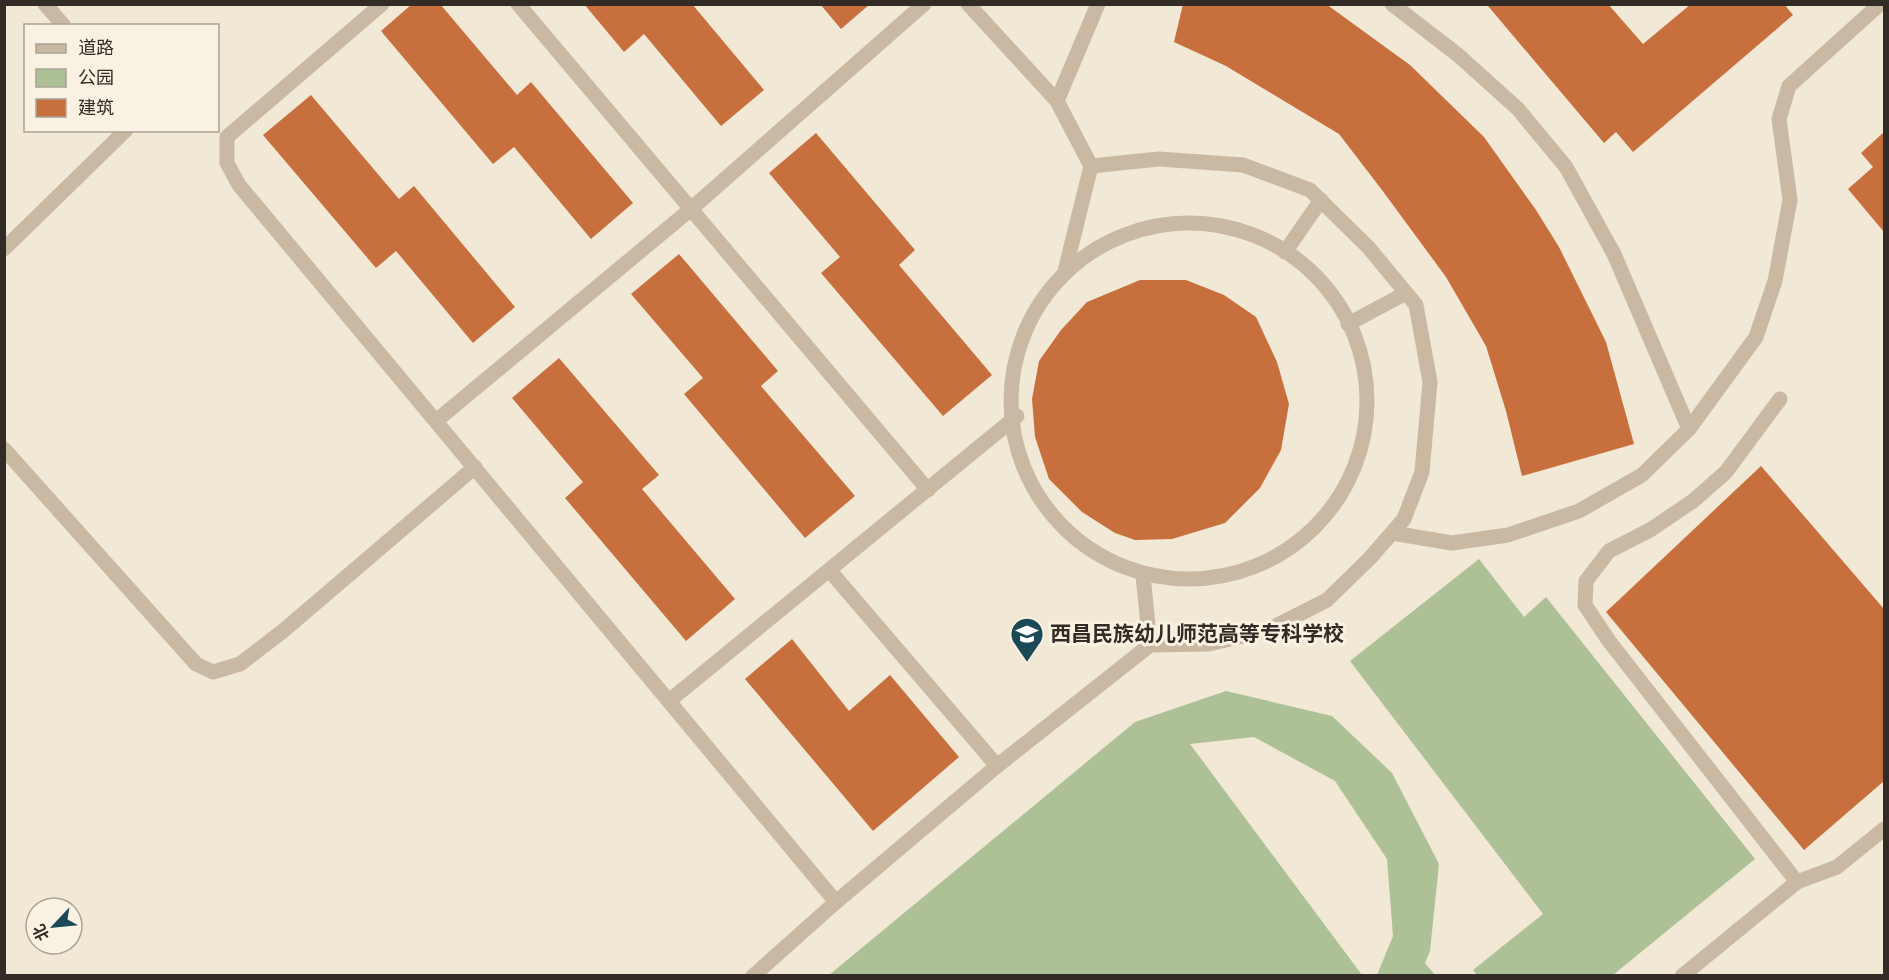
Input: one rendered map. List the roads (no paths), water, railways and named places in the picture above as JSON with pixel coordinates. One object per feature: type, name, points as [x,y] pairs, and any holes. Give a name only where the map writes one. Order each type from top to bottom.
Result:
[{"type":"street","points":[[45,4],[62,24]]},
{"type":"street","points":[[382,4],[227,137],[227,164],[239,185],[836,902]]},
{"type":"street","points":[[518,4],[928,490]]},
{"type":"street","points":[[436,421],[691,209],[924,4]]},
{"type":"street","points":[[968,4],[1057,101],[1091,166],[1065,271]]},
{"type":"street","points":[[1057,101],[1098,4]]},
{"type":"street","points":[[1392,4],[1458,55],[1518,109],[1566,167],[1614,254],[1689,429]]},
{"type":"street","points":[[1392,534],[1452,543],[1508,536],[1569,515],[1642,475],[1689,429],[1756,337],[1775,281],[1790,200],[1779,119],[1789,86],[1880,4]]},
{"type":"street","points":[[4,249],[124,132]]},
{"type":"street","points":[[753,975],[997,766],[1150,645],[1209,644],[1268,630],[1327,600],[1370,558],[1404,519],[1422,472],[1430,382],[1416,305],[1369,248],[1310,190],[1243,165],[1159,159],[1091,166]]},
{"type":"street","points":[[1286,252],[1321,200]]},
{"type":"street","points":[[1189,223],[1231,225],[1272,242],[1286,252],[1299,261],[1332,297],[1348,324],[1362,361],[1371,410],[1354,476],[1322,520],[1269,561],[1227,575],[1185,579],[1135,574],[1085,551],[1052,516],[1021,458],[1012,355],[1029,310],[1065,271],[1100,244],[1148,229],[1189,223]]},
{"type":"street","points":[[1348,324],[1406,293]]},
{"type":"street","points":[[1780,399],[1726,472],[1693,501],[1650,530],[1609,551],[1586,581],[1585,605],[1609,641],[1797,882]]},
{"type":"street","points":[[669,701],[1017,416]]},
{"type":"street","points":[[4,449],[196,664],[213,672],[240,664],[283,631],[474,467]]},
{"type":"street","points":[[830,571],[997,766]]},
{"type":"street","points":[[1143,575],[1150,645]]},
{"type":"street","points":[[1682,975],[1797,882],[1837,867],[1884,829]]},
{"type":"place","name":"西昌民族幼儿师范高等专科学校","points":[[1027,663]]}]
